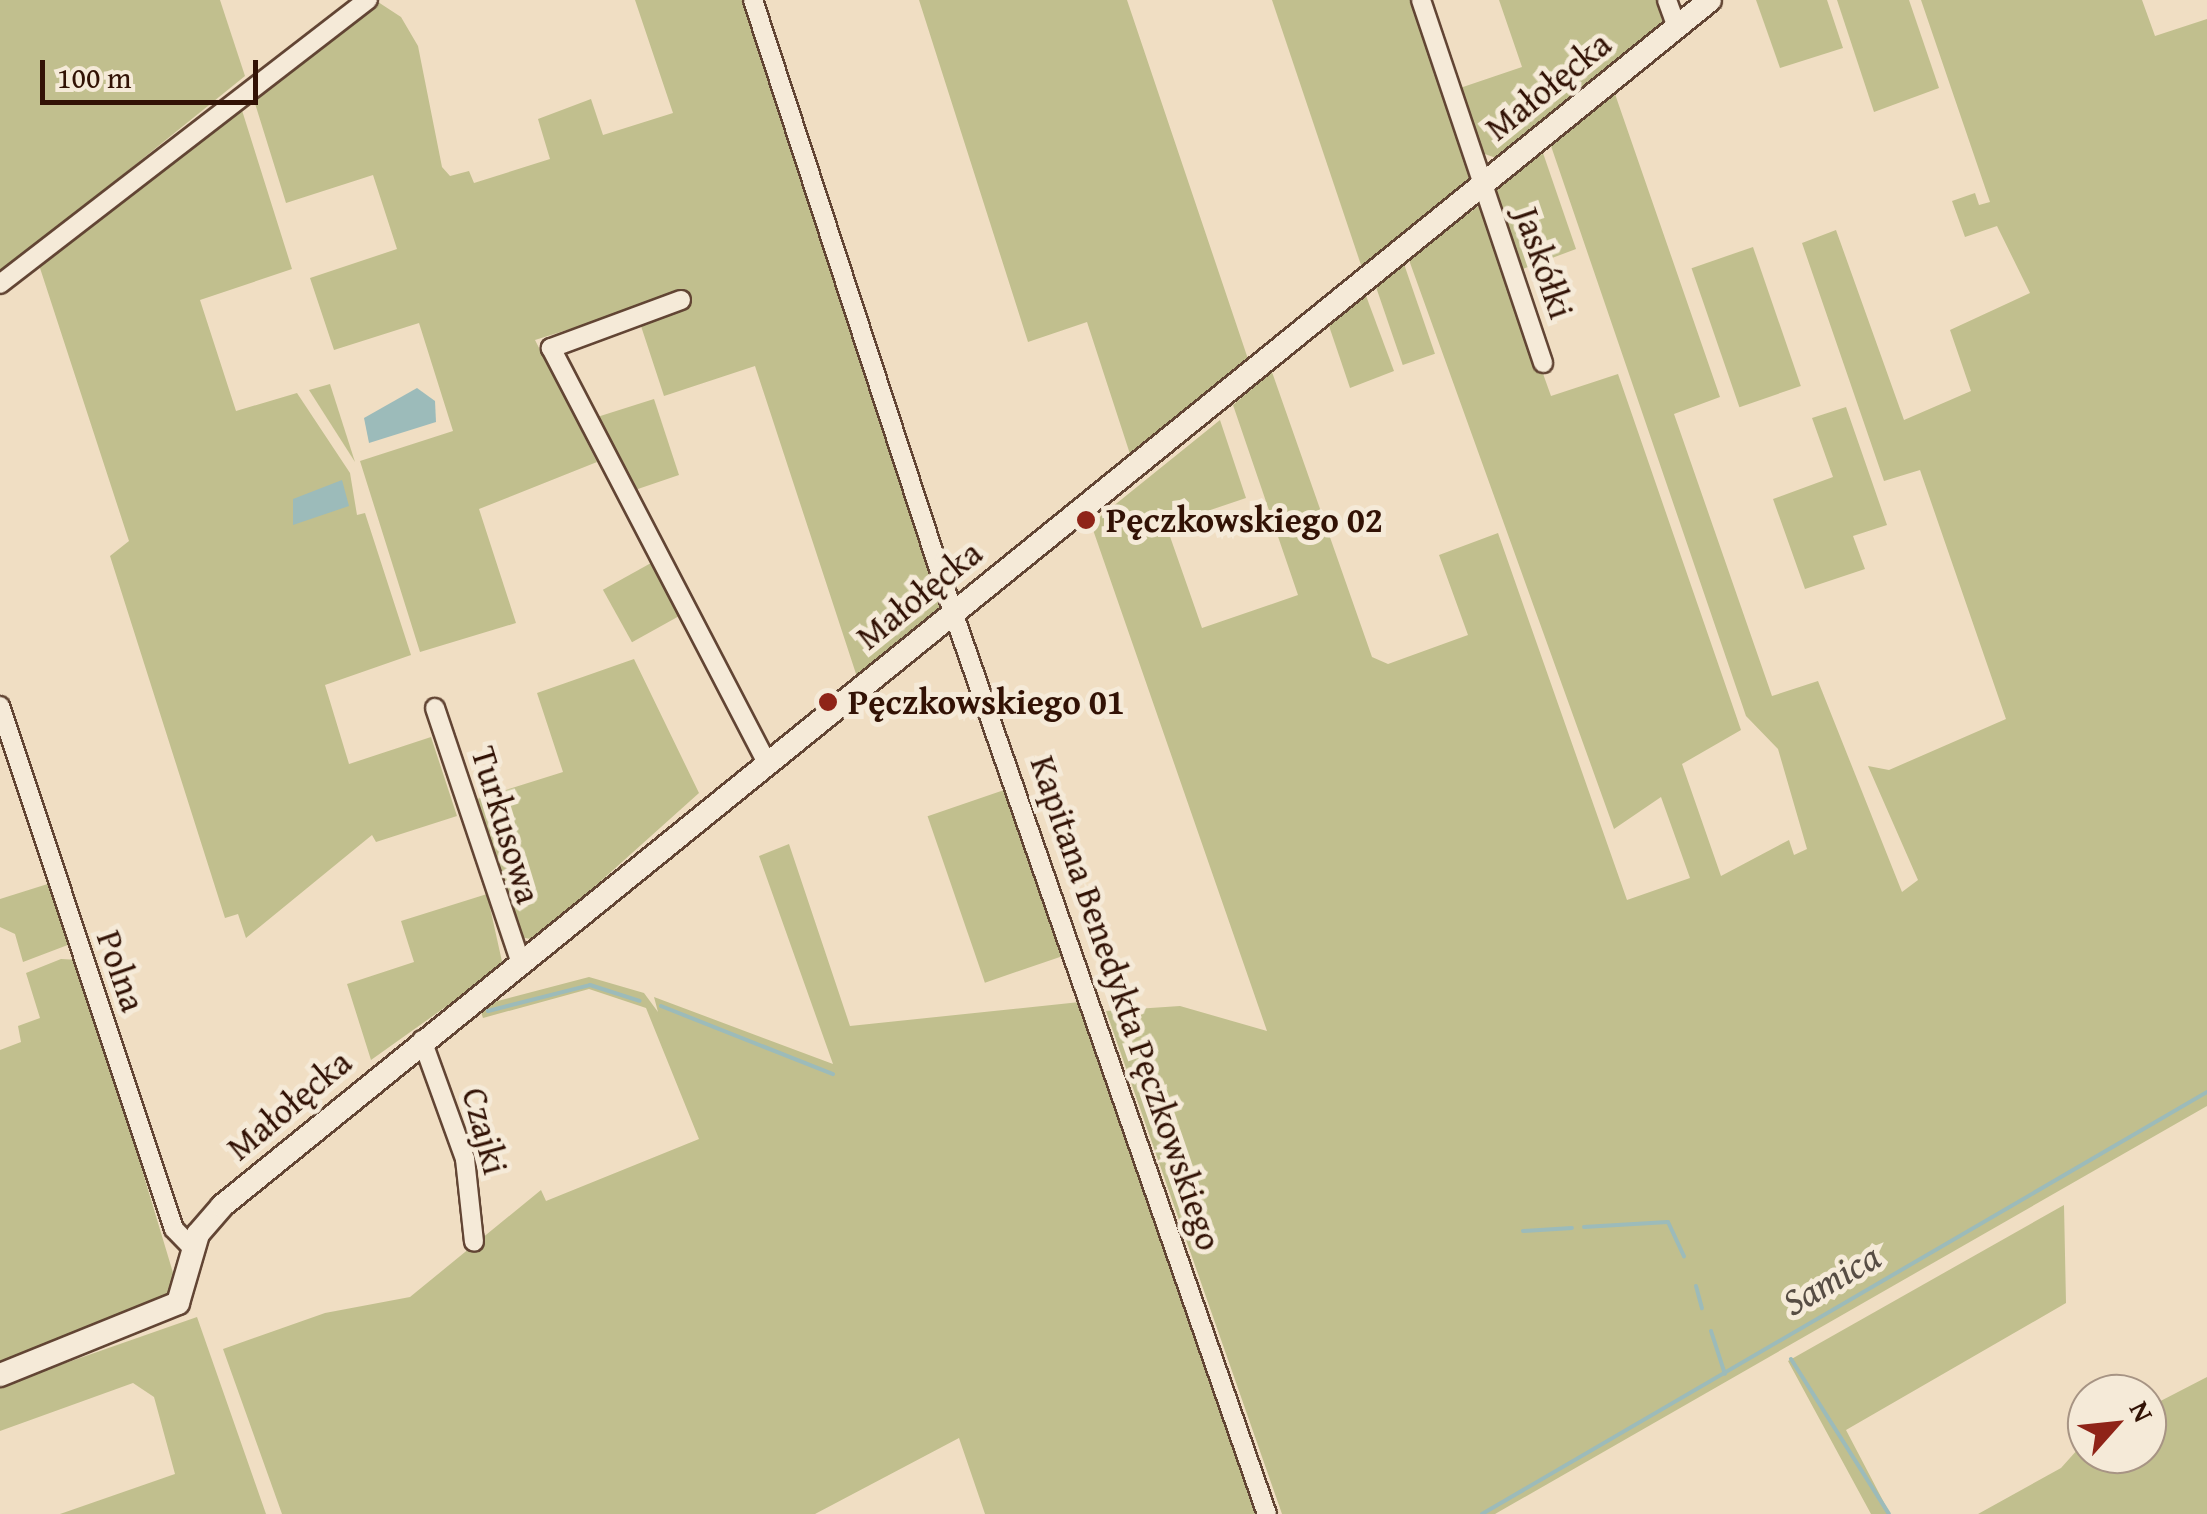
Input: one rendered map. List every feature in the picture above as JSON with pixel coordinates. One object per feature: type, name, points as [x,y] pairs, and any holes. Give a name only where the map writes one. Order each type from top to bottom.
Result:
[{"type":"street","points":[[0,284],[368,0]]},
{"type":"street","name":"Kapitana Benedykta Pęczkowskiego","points":[[753,0],[953,612],[1267,1514]]},
{"type":"street","name":"Jaskółki","points":[[1421,0],[1543,363]]},
{"type":"street","points":[[1667,0],[1677,27]]},
{"type":"street","name":"Małołęcka","points":[[0,1375],[156,1318],[184,1297],[193,1249],[222,1206],[520,960],[1710,0]]},
{"type":"street","points":[[681,300],[551,348],[766,761]]},
{"type":"street","name":"Polna","points":[[0,706],[174,1229],[193,1249]]},
{"type":"street","name":"Turkusowa","points":[[435,708],[520,960]]},
{"type":"street","name":"Czajki","points":[[422,1040],[466,1159],[474,1242]]},
{"type":"shaded area","points":[[0,0],[220,0],[245,76],[0,274]]},
{"type":"shaded area","points":[[375,0],[401,17],[418,46],[442,167],[450,176],[469,171],[474,183],[550,159],[538,119],[591,99],[603,135],[673,113],[635,0],[743,0],[942,611],[858,680],[755,366],[664,396],[639,320],[685,293],[535,340],[597,462],[479,509],[516,623],[420,652],[360,461],[453,431],[419,323],[334,350],[310,278],[397,249],[373,175],[286,203],[253,97]]},
{"type":"shaded area","points":[[919,0],[1127,0],[1248,359],[1130,454],[1087,322],[1028,342]]},
{"type":"shaded area","points":[[1272,0],[1414,0],[1474,176],[1363,271]]},
{"type":"shaded area","points":[[1499,0],[1656,0],[1664,26],[1496,158],[1482,153],[1460,88],[1522,67]]},
{"type":"shaded area","points":[[1756,0],[1827,0],[1843,48],[1780,68]]},
{"type":"shaded area","points":[[1837,0],[1909,0],[1939,88],[1874,112]]},
{"type":"shaded area","points":[[1921,0],[2142,0],[2155,36],[2207,19],[2207,1106],[1495,1514],[1282,1514],[1106,1011],[1180,1006],[1267,1031],[1091,524],[1220,420],[1246,498],[1166,525],[1202,628],[1298,595],[1233,405],[1272,372],[1372,657],[1388,664],[1468,635],[1439,555],[1498,533],[1627,900],[1690,878],[1661,797],[1614,829],[1409,260],[1482,203],[1551,396],[1618,374],[1741,730],[1682,764],[1721,876],[1789,840],[1794,855],[1807,849],[1778,749],[1746,716],[1551,146],[1615,94],[1720,397],[1674,414],[1772,696],[1818,681],[1902,892],[1918,880],[1868,766],[1889,770],[2006,719],[1920,470],[1884,481],[1802,243],[1836,230],[1904,420],[1971,391],[1950,330],[2030,293],[1997,226],[1965,237],[1952,201],[1975,193],[1979,205],[1990,202]]},
{"type":"shaded area","points":[[240,104],[292,269],[200,300],[236,411],[297,393],[350,473],[357,515],[365,513],[411,655],[325,685],[349,764],[431,737],[457,816],[376,842],[372,835],[246,938],[238,914],[225,918],[110,556],[129,541],[39,265]]},
{"type":"shaded area","points":[[1543,153],[1576,249],[1520,270],[1492,193]]},
{"type":"shaded area","points":[[1753,247],[1801,386],[1739,407],[1692,268]]},
{"type":"shaded area","points":[[1404,264],[1435,354],[1403,365],[1372,275]]},
{"type":"shaded area","points":[[1365,293],[1394,371],[1350,388],[1328,323]]},
{"type":"shaded area","points":[[330,384],[355,462],[309,390]]},
{"type":"shaded area","points":[[654,399],[679,475],[632,491],[594,418]]},
{"type":"shaded area","points":[[1846,407],[1887,525],[1853,536],[1865,569],[1805,589],[1773,499],[1833,477],[1812,418]]},
{"type":"shaded area","points":[[651,563],[680,615],[632,642],[603,590]]},
{"type":"shaded area","points":[[634,659],[699,793],[535,940],[516,936],[471,801],[563,772],[537,693]]},
{"type":"shaded area","points":[[1007,789],[1064,955],[985,983],[928,816]]},
{"type":"shaded area","points":[[789,844],[850,1026],[1080,1002],[1264,1514],[985,1514],[959,1438],[815,1514],[282,1514],[223,1349],[325,1313],[410,1297],[541,1190],[546,1201],[699,1139],[646,1008],[589,989],[483,1018],[479,1006],[589,977],[644,993],[658,1012],[654,997],[833,1064],[759,856]]},
{"type":"shaded area","points":[[54,882],[73,943],[23,962],[15,934],[0,927],[0,899]]},
{"type":"shaded area","points":[[487,894],[503,966],[371,1060],[347,984],[414,962],[401,921]]},
{"type":"shaded area","points":[[61,959],[79,960],[177,1286],[155,1310],[0,1363],[0,1050],[21,1042],[18,1026],[40,1018],[26,973]]},
{"type":"shaded area","points":[[2064,1205],[2066,1303],[1846,1430],[1890,1514],[1871,1514],[1788,1361]]},
{"type":"shaded area","points":[[197,1317],[266,1514],[60,1514],[175,1474],[154,1397],[133,1383],[0,1431],[0,1386]]},
{"type":"shaded area","points":[[2207,1377],[2207,1514],[1978,1514],[2067,1461],[2067,1474],[2167,1474],[2167,1398]]},
{"type":"water","points":[[417,388],[435,401],[436,422],[369,443],[364,418]]},
{"type":"water","points":[[342,480],[349,506],[293,525],[293,499]]},
{"type":"waterway","points":[[488,1011],[590,985],[640,1001]]},
{"type":"waterway","points":[[661,1006],[833,1074]]},
{"type":"waterway","name":"Samica","points":[[1482,1514],[2207,1092]]},
{"type":"waterway","points":[[1584,1227],[1668,1222],[1684,1256]]},
{"type":"waterway","points":[[1523,1231],[1572,1228]]},
{"type":"waterway","points":[[1696,1286],[1702,1308]]},
{"type":"waterway","points":[[1711,1331],[1725,1374]]},
{"type":"waterway","points":[[1791,1359],[1889,1514]]},
{"type":"place","name":"Pęczkowskiego 02","points":[[1086,520]]},
{"type":"place","name":"Pęczkowskiego 01","points":[[828,702]]}]
